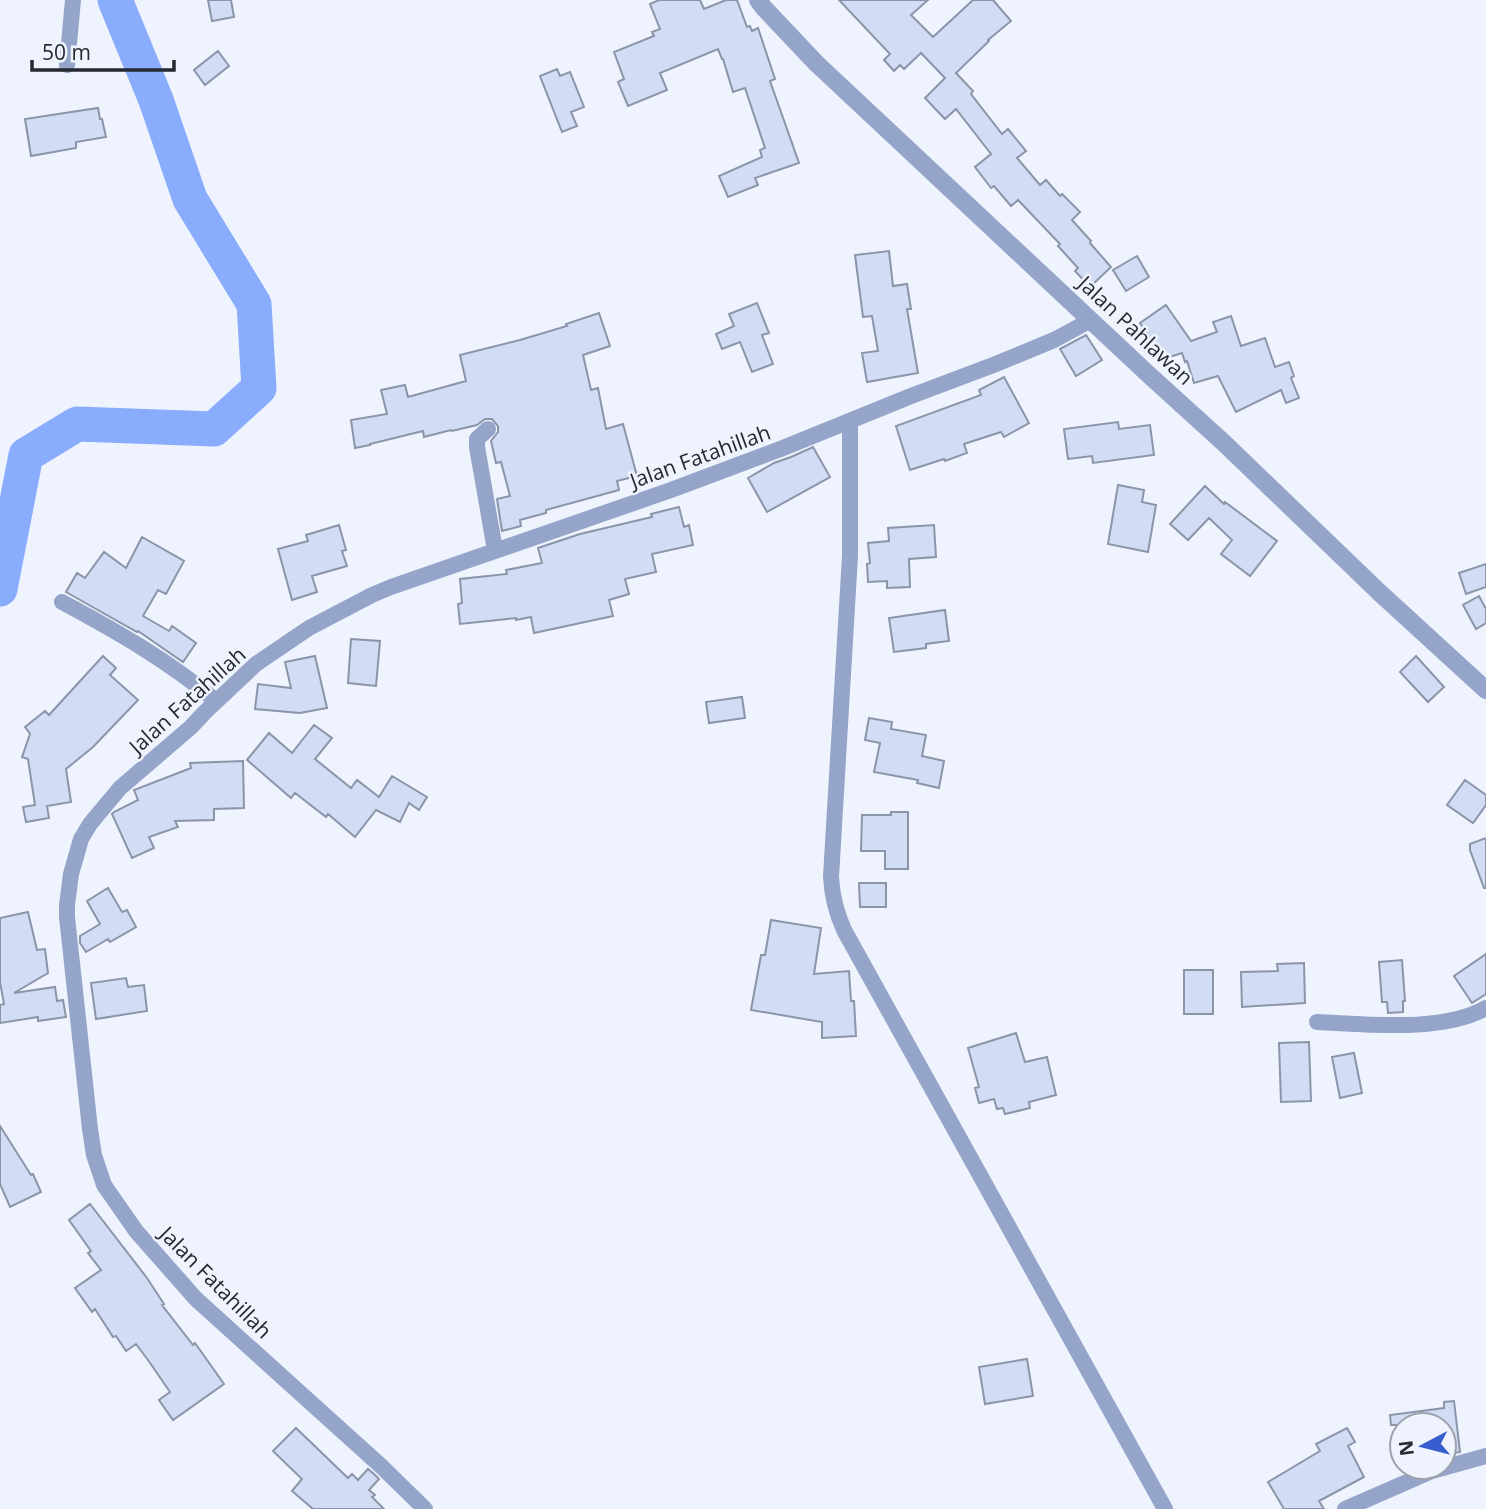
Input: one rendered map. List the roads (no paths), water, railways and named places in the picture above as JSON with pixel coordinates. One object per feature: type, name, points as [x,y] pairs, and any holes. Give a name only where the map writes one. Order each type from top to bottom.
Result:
[{"type":"street","points":[[67,65],[73,0]]},
{"type":"street","name":"Jalan Pahlawan","points":[[758,0],[816,63],[1486,690]]},
{"type":"street","name":"Jalan Fatahillah","points":[[425,1509],[197,1299],[136,1231],[104,1185],[94,1155],[67,917],[71,874],[81,839],[120,788],[191,727],[257,664],[309,628],[372,595],[783,449],[1054,340],[1091,320]]},
{"type":"street","points":[[850,421],[850,556],[831,877],[836,912],[1165,1509]]},
{"type":"street","points":[[488,429],[477,439],[477,447],[495,550]]},
{"type":"street","points":[[62,602],[153,653],[216,701]]},
{"type":"street","points":[[1317,1022],[1422,1024],[1461,1018],[1486,1008]]},
{"type":"street","points":[[1345,1509],[1432,1471],[1486,1455]]},
{"type":"waterway","points":[[0,589],[26,455],[77,424],[214,429],[259,388],[254,304],[190,199],[156,100],[115,0]]}]
